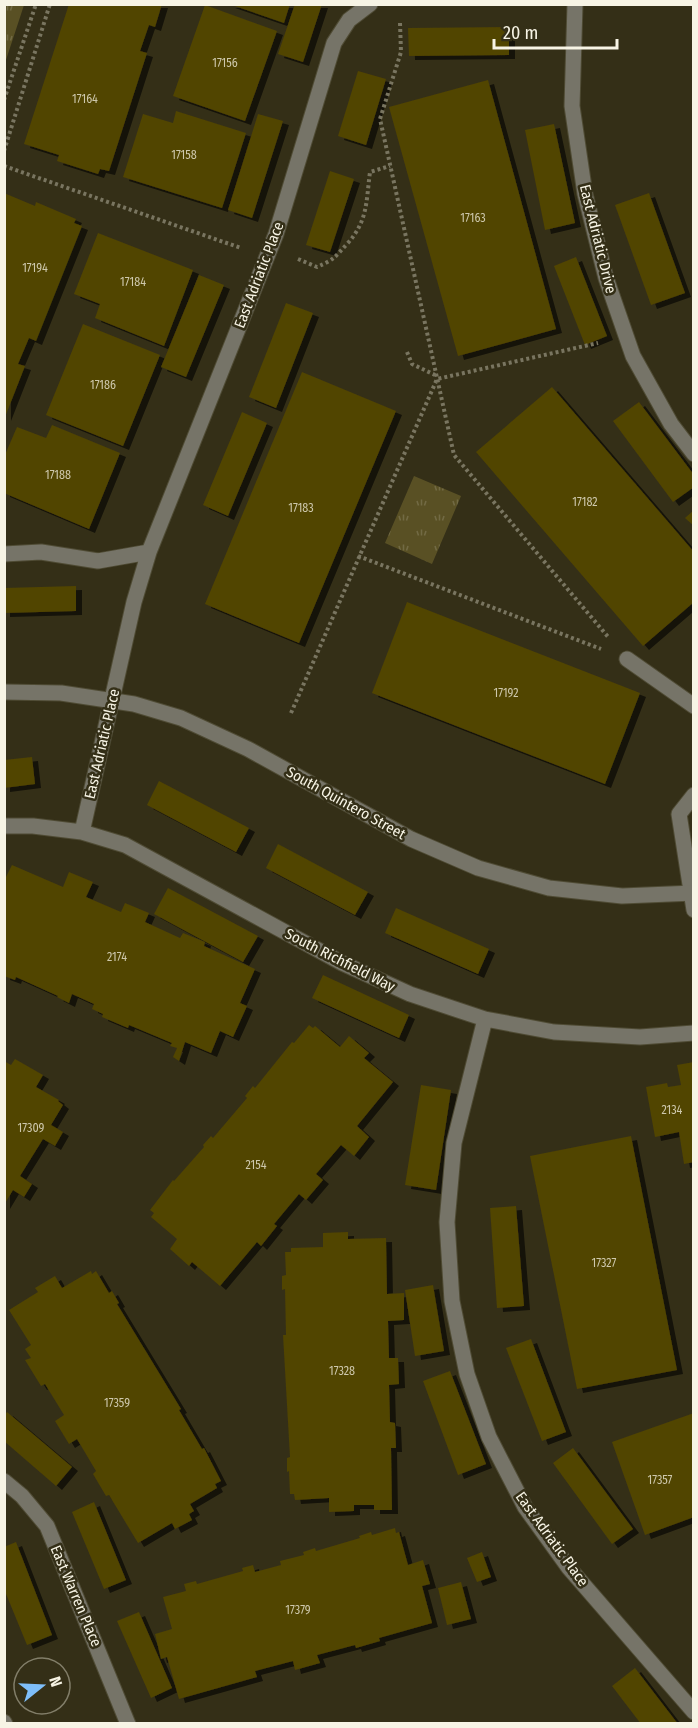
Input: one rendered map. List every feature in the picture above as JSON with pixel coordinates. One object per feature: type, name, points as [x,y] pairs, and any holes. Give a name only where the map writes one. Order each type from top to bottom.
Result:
[{"type":"street","name":"East Adriatic Place","points":[[82,832],[134,602],[149,552],[276,234],[334,43],[349,20],[370,4]]},
{"type":"street","name":"East Adriatic Drive","points":[[575,4],[572,106],[585,194],[606,278],[633,356],[671,424],[693,454]]},
{"type":"street","points":[[4,554],[42,552],[98,561],[149,552]]},
{"type":"street","points":[[627,659],[693,706]]},
{"type":"street","name":"South Quintero Street","points":[[4,692],[61,693],[112,700],[181,718],[248,749],[411,839],[478,868],[549,888],[622,896],[692,893]]},
{"type":"street","points":[[693,795],[679,814],[693,910]]},
{"type":"street","name":"South Richfield Way","points":[[4,826],[33,825],[82,832],[125,845],[342,963],[410,994],[485,1019],[554,1032],[640,1037],[693,1033]]},
{"type":"street","name":"East Adriatic Place","points":[[485,1019],[454,1143],[447,1222],[452,1300],[467,1374],[489,1437],[525,1507],[569,1568],[693,1712]]},
{"type":"street","name":"East Warren Place","points":[[4,1481],[22,1496],[47,1526],[128,1724]]},
{"type":"path","points":[[4,100],[36,4]]},
{"type":"path","points":[[4,151],[50,4]]},
{"type":"path","points":[[400,23],[401,52],[380,119],[454,455],[627,659]]},
{"type":"path","points":[[4,166],[241,249]]},
{"type":"path","points":[[295,257],[317,267],[334,260],[359,231],[365,212],[370,172],[390,166]]},
{"type":"path","points":[[407,352],[412,364],[436,377],[608,341]]},
{"type":"path","points":[[291,714],[436,377]]},
{"type":"path","points":[[358,556],[627,659]]},
{"type":"green space","points":[[4,5],[24,5],[5,63]]},
{"type":"green space","points":[[414,476],[461,496],[432,564],[385,543]]},
{"type":"building","points":[[69,4],[162,4],[155,27],[149,25],[140,51],[147,53],[109,171],[100,169],[98,174],[57,161],[59,155],[24,144]]},
{"type":"building","points":[[229,4],[290,4],[284,23]]},
{"type":"building","points":[[295,4],[322,4],[303,62],[278,54]]},
{"type":"building","points":[[205,5],[277,31],[245,121],[173,96]]},
{"type":"building","points":[[509,27],[509,55],[409,56],[408,28]]},
{"type":"building","points":[[358,71],[386,79],[366,145],[338,136]]},
{"type":"building","points":[[488,80],[556,329],[458,356],[389,107]]},
{"type":"building","points":[[176,111],[246,133],[222,208],[123,177],[143,114],[173,123]]},
{"type":"building","points":[[258,114],[283,121],[252,218],[228,210]]},
{"type":"building","points":[[554,124],[575,223],[545,230],[525,130]]},
{"type":"building","points":[[330,171],[354,179],[330,252],[306,245]]},
{"type":"building","points":[[4,193],[35,206],[36,202],[76,219],[74,223],[82,226],[36,341],[29,338],[18,364],[25,366],[5,417]]},
{"type":"building","points":[[649,193],[685,293],[651,305],[615,205]]},
{"type":"building","points":[[98,233],[193,270],[164,346],[95,318],[100,304],[74,294]]},
{"type":"building","points":[[576,257],[607,336],[585,345],[554,266]]},
{"type":"building","points":[[199,275],[224,285],[186,377],[161,367]]},
{"type":"building","points":[[286,303],[313,313],[276,408],[249,397]]},
{"type":"building","points":[[83,324],[160,355],[123,446],[46,415]]},
{"type":"building","points":[[302,372],[396,411],[299,643],[205,604]]},
{"type":"building","points":[[552,387],[694,552],[694,602],[643,646],[476,452]]},
{"type":"building","points":[[639,402],[694,475],[694,487],[673,502],[613,421]]},
{"type":"building","points":[[242,412],[267,423],[228,516],[203,505]]},
{"type":"building","points":[[52,425],[120,453],[89,529],[4,493],[4,457],[17,427],[46,438]]},
{"type":"building","points":[[694,510],[694,526],[685,518]]},
{"type":"building","points":[[76,586],[76,611],[4,613],[4,588]]},
{"type":"building","points":[[407,602],[640,693],[605,784],[372,693]]},
{"type":"building","points":[[32,757],[35,784],[4,788],[4,760]]},
{"type":"building","points":[[159,781],[249,828],[236,852],[147,805]]},
{"type":"building","points":[[278,844],[368,892],[355,915],[266,868]]},
{"type":"building","points":[[12,865],[63,887],[69,872],[93,882],[86,897],[121,912],[125,903],[149,913],[145,922],[180,938],[183,933],[205,942],[204,946],[255,969],[240,1003],[247,1006],[233,1037],[220,1031],[211,1053],[185,1042],[179,1061],[173,1057],[177,1048],[170,1046],[172,1043],[129,1025],[128,1028],[102,1017],[103,1014],[92,1009],[94,1004],[72,994],[69,1003],[16,977],[15,980],[4,976],[4,881]]},
{"type":"building","points":[[168,888],[258,936],[243,962],[154,914]]},
{"type":"building","points":[[396,908],[489,949],[478,974],[385,933]]},
{"type":"building","points":[[323,975],[409,1015],[399,1038],[312,998]]},
{"type":"building","points":[[309,1025],[313,1028],[315,1026],[340,1047],[349,1036],[369,1053],[364,1058],[393,1082],[357,1126],[369,1137],[354,1156],[341,1145],[316,1174],[323,1180],[306,1200],[299,1194],[274,1224],[277,1226],[261,1246],[257,1242],[220,1286],[192,1262],[189,1266],[170,1249],[177,1239],[151,1217],[154,1213],[150,1210],[173,1180],[204,1147],[203,1145],[211,1136],[213,1138],[247,1098],[245,1096],[253,1086],[255,1088],[292,1042],[294,1043]]},
{"type":"building","points":[[15,1059],[43,1075],[36,1087],[59,1100],[63,1105],[51,1125],[63,1132],[55,1146],[43,1139],[20,1176],[32,1184],[24,1197],[13,1190],[4,1205],[4,1061],[11,1065]]},
{"type":"building","points":[[694,1062],[694,1162],[684,1164],[679,1132],[655,1137],[646,1087],[667,1083],[668,1087],[681,1085],[677,1065]]},
{"type":"building","points":[[421,1085],[451,1090],[436,1190],[405,1185]]},
{"type":"building","points":[[631,1136],[677,1370],[577,1389],[530,1156]]},
{"type":"building","points":[[516,1206],[524,1306],[497,1308],[490,1208]]},
{"type":"building","points":[[348,1232],[348,1239],[386,1238],[387,1294],[404,1293],[404,1320],[388,1321],[389,1358],[398,1358],[399,1384],[389,1385],[390,1422],[395,1423],[396,1448],[391,1448],[392,1510],[374,1510],[374,1505],[354,1505],[354,1511],[329,1512],[329,1498],[295,1500],[294,1494],[290,1494],[289,1471],[287,1472],[287,1458],[290,1457],[283,1335],[286,1335],[285,1289],[282,1290],[282,1276],[286,1275],[285,1252],[291,1252],[291,1248],[323,1247],[323,1233]]},
{"type":"building","points":[[91,1271],[92,1274],[96,1271],[109,1293],[112,1291],[119,1303],[117,1304],[181,1409],[179,1410],[202,1449],[204,1448],[221,1481],[215,1484],[217,1488],[190,1504],[194,1511],[189,1514],[192,1520],[175,1529],[172,1523],[138,1543],[109,1495],[106,1496],[93,1474],[96,1471],[77,1439],[69,1444],[55,1421],[64,1415],[45,1384],[41,1386],[25,1360],[31,1358],[25,1349],[31,1345],[9,1310],[38,1292],[35,1288],[55,1276],[62,1288]]},
{"type":"building","points":[[433,1285],[444,1351],[415,1356],[405,1290]]},
{"type":"building","points":[[531,1339],[566,1432],[542,1441],[506,1348]]},
{"type":"building","points":[[450,1371],[486,1464],[458,1475],[423,1381]]},
{"type":"building","points":[[7,1412],[72,1467],[56,1486],[4,1441],[4,1416]]},
{"type":"building","points":[[694,1413],[694,1517],[645,1535],[612,1442]]},
{"type":"building","points":[[573,1448],[633,1529],[612,1544],[553,1463]]},
{"type":"building","points":[[94,1502],[126,1580],[104,1589],[72,1512]]},
{"type":"building","points":[[395,1528],[396,1533],[399,1532],[408,1565],[423,1560],[430,1584],[422,1586],[432,1623],[379,1638],[380,1641],[356,1648],[355,1645],[317,1655],[320,1663],[295,1670],[293,1661],[255,1671],[257,1677],[179,1699],[167,1657],[161,1659],[155,1634],[172,1629],[163,1597],[186,1591],[184,1584],[196,1581],[197,1584],[243,1571],[242,1568],[253,1565],[255,1572],[281,1565],[280,1561],[304,1555],[303,1552],[315,1548],[316,1551],[360,1538],[359,1536],[371,1532],[372,1535]]},
{"type":"building","points":[[16,1542],[52,1635],[27,1645],[4,1589],[4,1547]]},
{"type":"building","points":[[482,1552],[491,1577],[477,1582],[467,1558]]},
{"type":"building","points":[[461,1582],[471,1619],[447,1625],[438,1588]]},
{"type":"building","points":[[139,1612],[172,1688],[151,1698],[117,1621]]},
{"type":"building","points":[[635,1668],[678,1724],[641,1724],[612,1686]]}]
